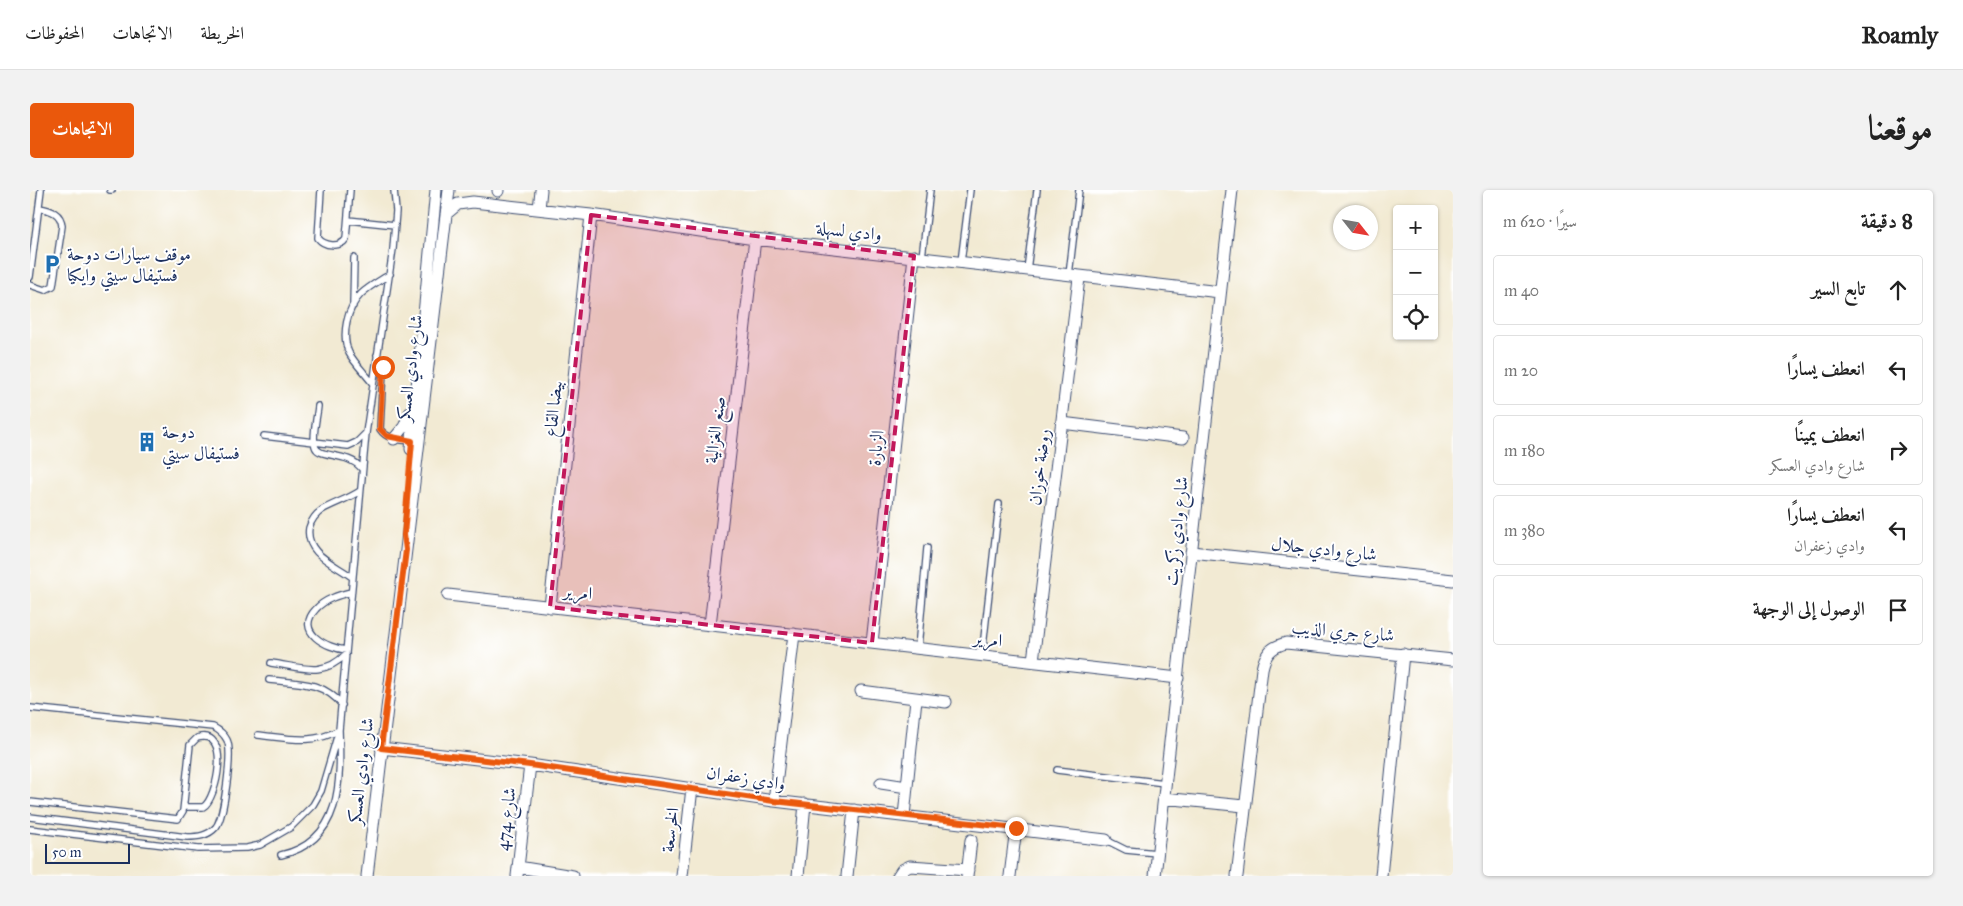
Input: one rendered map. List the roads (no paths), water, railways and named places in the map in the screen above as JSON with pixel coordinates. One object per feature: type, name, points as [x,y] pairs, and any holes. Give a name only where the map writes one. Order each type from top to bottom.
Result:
[{"type":"street","name":"شارع وادي العسكر","points":[[415,441],[415,400],[436,190]]},
{"type":"street","name":"شارع وادي العسكر","points":[[367,876],[406,550],[404,535],[415,441],[449,190]]},
{"type":"street","name":"وادي لسهلة","points":[[453,190],[460,196],[473,202]]},
{"type":"street","points":[[539,209],[541,190]]},
{"type":"street","name":"شارع وادي زكريت","points":[[1154,876],[1232,190]]},
{"type":"street","name":"وادي لسهلة","points":[[446,214],[458,204],[473,202],[591,215],[755,239],[961,262],[1074,277],[1220,292]]},
{"type":"street","name":"بيضا القاع","points":[[550,607],[591,215]]},
{"type":"street","name":"صنع الغزالية","points":[[710,625],[755,239]]},
{"type":"street","name":"الزبارة","points":[[872,643],[918,257]]},
{"type":"street","name":"روضة خوزان","points":[[1034,661],[1062,423],[1074,277]]},
{"type":"street","points":[[394,439],[406,423],[415,400]]},
{"type":"street","points":[[1062,423],[1183,438]]},
{"type":"street","name":"شارع وادي جلال","points":[[1191,552],[1453,580]]},
{"type":"street","name":"امرير","points":[[448,595],[1178,678]]},
{"type":"street","points":[[774,801],[794,634]]},
{"type":"street","name":"شارع جري الذيب","points":[[1237,876],[1262,669],[1269,651],[1276,645],[1286,642],[1453,660]]},
{"type":"street","points":[[1380,876],[1403,654]]},
{"type":"street","points":[[861,691],[946,702]]},
{"type":"street","points":[[904,816],[916,698]]},
{"type":"street","name":"وادي زعفران","points":[[381,748],[530,765],[774,801],[1106,840]]},
{"type":"street","name":"شارع 474","points":[[517,871],[530,765]]},
{"type":"street","points":[[881,783],[907,787]]},
{"type":"street","name":"الخرسعة","points":[[682,876],[692,788]]},
{"type":"street","points":[[1163,798],[1244,806]]},
{"type":"street","points":[[798,876],[805,804]]},
{"type":"street","points":[[847,876],[854,810]]},
{"type":"street","points":[[1010,876],[1016,828]]},
{"type":"street","points":[[898,876],[902,870],[910,866],[968,873],[971,840]]},
{"type":"street","points":[[517,871],[573,876]]},
{"type":"lane","points":[[30,277],[41,190]]},
{"type":"lane","points":[[321,190],[317,232],[319,240],[324,244],[343,244],[346,240],[350,190]]},
{"type":"lane","points":[[280,855],[300,849],[314,840],[331,817],[339,764],[339,730],[362,469],[395,225],[396,201],[394,190]]},
{"type":"lane","points":[[918,257],[930,190]]},
{"type":"lane","points":[[961,262],[970,190]]},
{"type":"lane","points":[[1027,271],[1037,190]]},
{"type":"lane","points":[[1074,277],[1079,190]]},
{"type":"lane","points":[[30,285],[45,290],[53,286],[62,226],[60,217],[53,211],[38,208]]},
{"type":"lane","points":[[348,220],[395,225]]},
{"type":"lane","points":[[353,306],[354,258]]},
{"type":"lane","points":[[373,384],[354,361],[347,345],[347,321],[353,306],[361,294],[390,273]]},
{"type":"lane","points":[[378,355],[383,371],[380,429],[387,436],[394,439],[415,441]]},
{"type":"lane","points":[[318,406],[315,442],[319,453],[349,458],[362,469]]},
{"type":"lane","points":[[264,436],[348,446],[357,442],[366,433]]},
{"type":"lane","points":[[352,577],[316,552],[308,534],[315,516],[322,510],[342,502],[360,491]]},
{"type":"lane","points":[[982,656],[999,504]]},
{"type":"lane","points":[[918,648],[926,548]]},
{"type":"lane","points":[[346,652],[318,642],[312,633],[310,622],[318,607],[332,598],[351,592]]},
{"type":"lane","points":[[271,663],[324,669],[334,666],[346,652]]},
{"type":"lane","points":[[268,680],[320,686],[330,692],[342,705]]},
{"type":"lane","points":[[30,708],[197,724],[219,730],[224,735],[229,747],[222,816],[216,828],[206,835],[187,837],[30,817]]},
{"type":"lane","points":[[258,735],[307,740],[322,738],[339,730]]},
{"type":"lane","points":[[30,829],[198,849],[235,850],[260,845],[292,827],[313,805],[326,776],[339,730]]},
{"type":"lane","points":[[30,802],[178,819],[183,810],[190,745],[197,738],[208,737],[215,741],[218,752],[212,796],[203,808],[186,808]]},
{"type":"lane","points":[[1057,770],[1165,784]]},
{"type":"lane","points":[[1106,840],[1126,850],[1157,853]]},
{"type":"place","name":"موقف سيارات دوحة فستيفال سيتي وايكيا","points":[[52,264]]},
{"type":"place","name":"دوحة فستيفال سيتي","points":[[147,442]]}]
